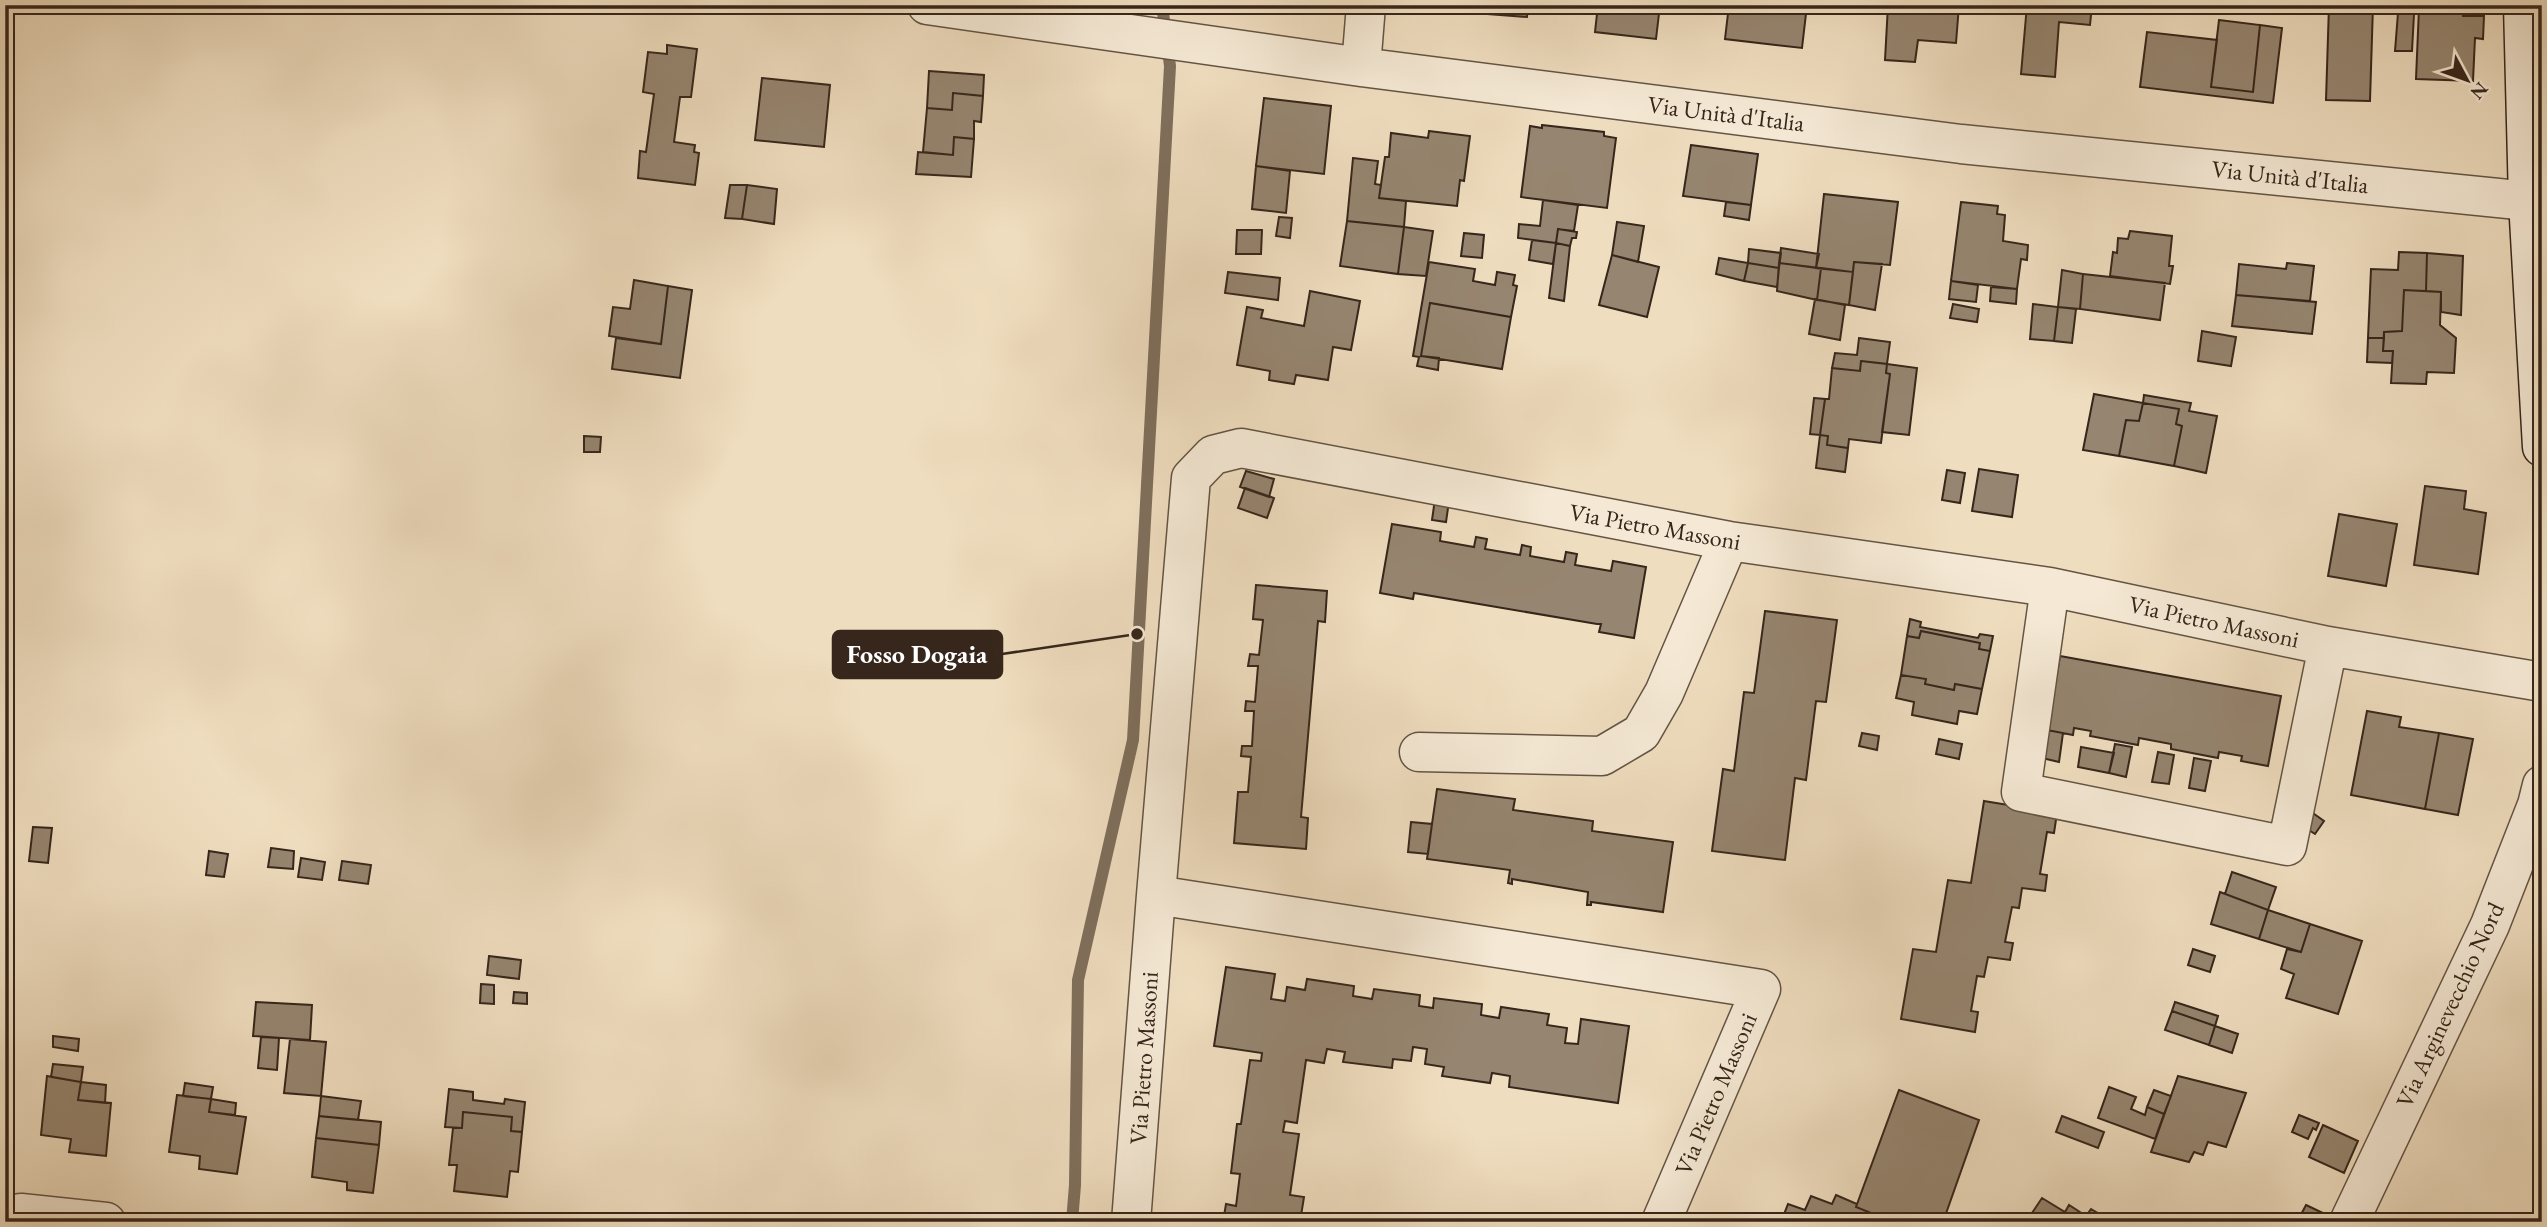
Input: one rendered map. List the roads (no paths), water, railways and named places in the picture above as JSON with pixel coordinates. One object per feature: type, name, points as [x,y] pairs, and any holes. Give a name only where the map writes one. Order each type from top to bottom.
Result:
[{"type":"street","name":"Via Unità d'Italia","points":[[928,5],[1361,68],[1961,144],[2528,201]]},
{"type":"street","points":[[1361,68],[1366,5]]},
{"type":"street","points":[[2523,5],[2528,201],[2542,447]]},
{"type":"street","name":"Via Pietro Massoni","points":[[1132,1222],[1191,478],[1213,455],[1241,448],[1729,541],[2050,587],[2328,646],[2542,682]]},
{"type":"street","points":[[1419,752],[1602,757],[1641,733],[1664,693],[1729,541]]},
{"type":"street","points":[[2050,587],[2021,792],[2287,846],[2328,646]]},
{"type":"street","name":"Via Arginevecchio Nord","points":[[2349,1222],[2490,925],[2542,785]]},
{"type":"street","name":"Via Pietro Massoni","points":[[1156,895],[1761,989],[1661,1222]]},
{"type":"street","points":[[5,1216],[21,1213],[106,1222]]},
{"type":"waterway","points":[[1072,1222],[1078,980],[1133,740],[1170,66],[1162,5]]},
{"type":"place","name":"Fosso Dogaia","points":[[1137,634]]}]
